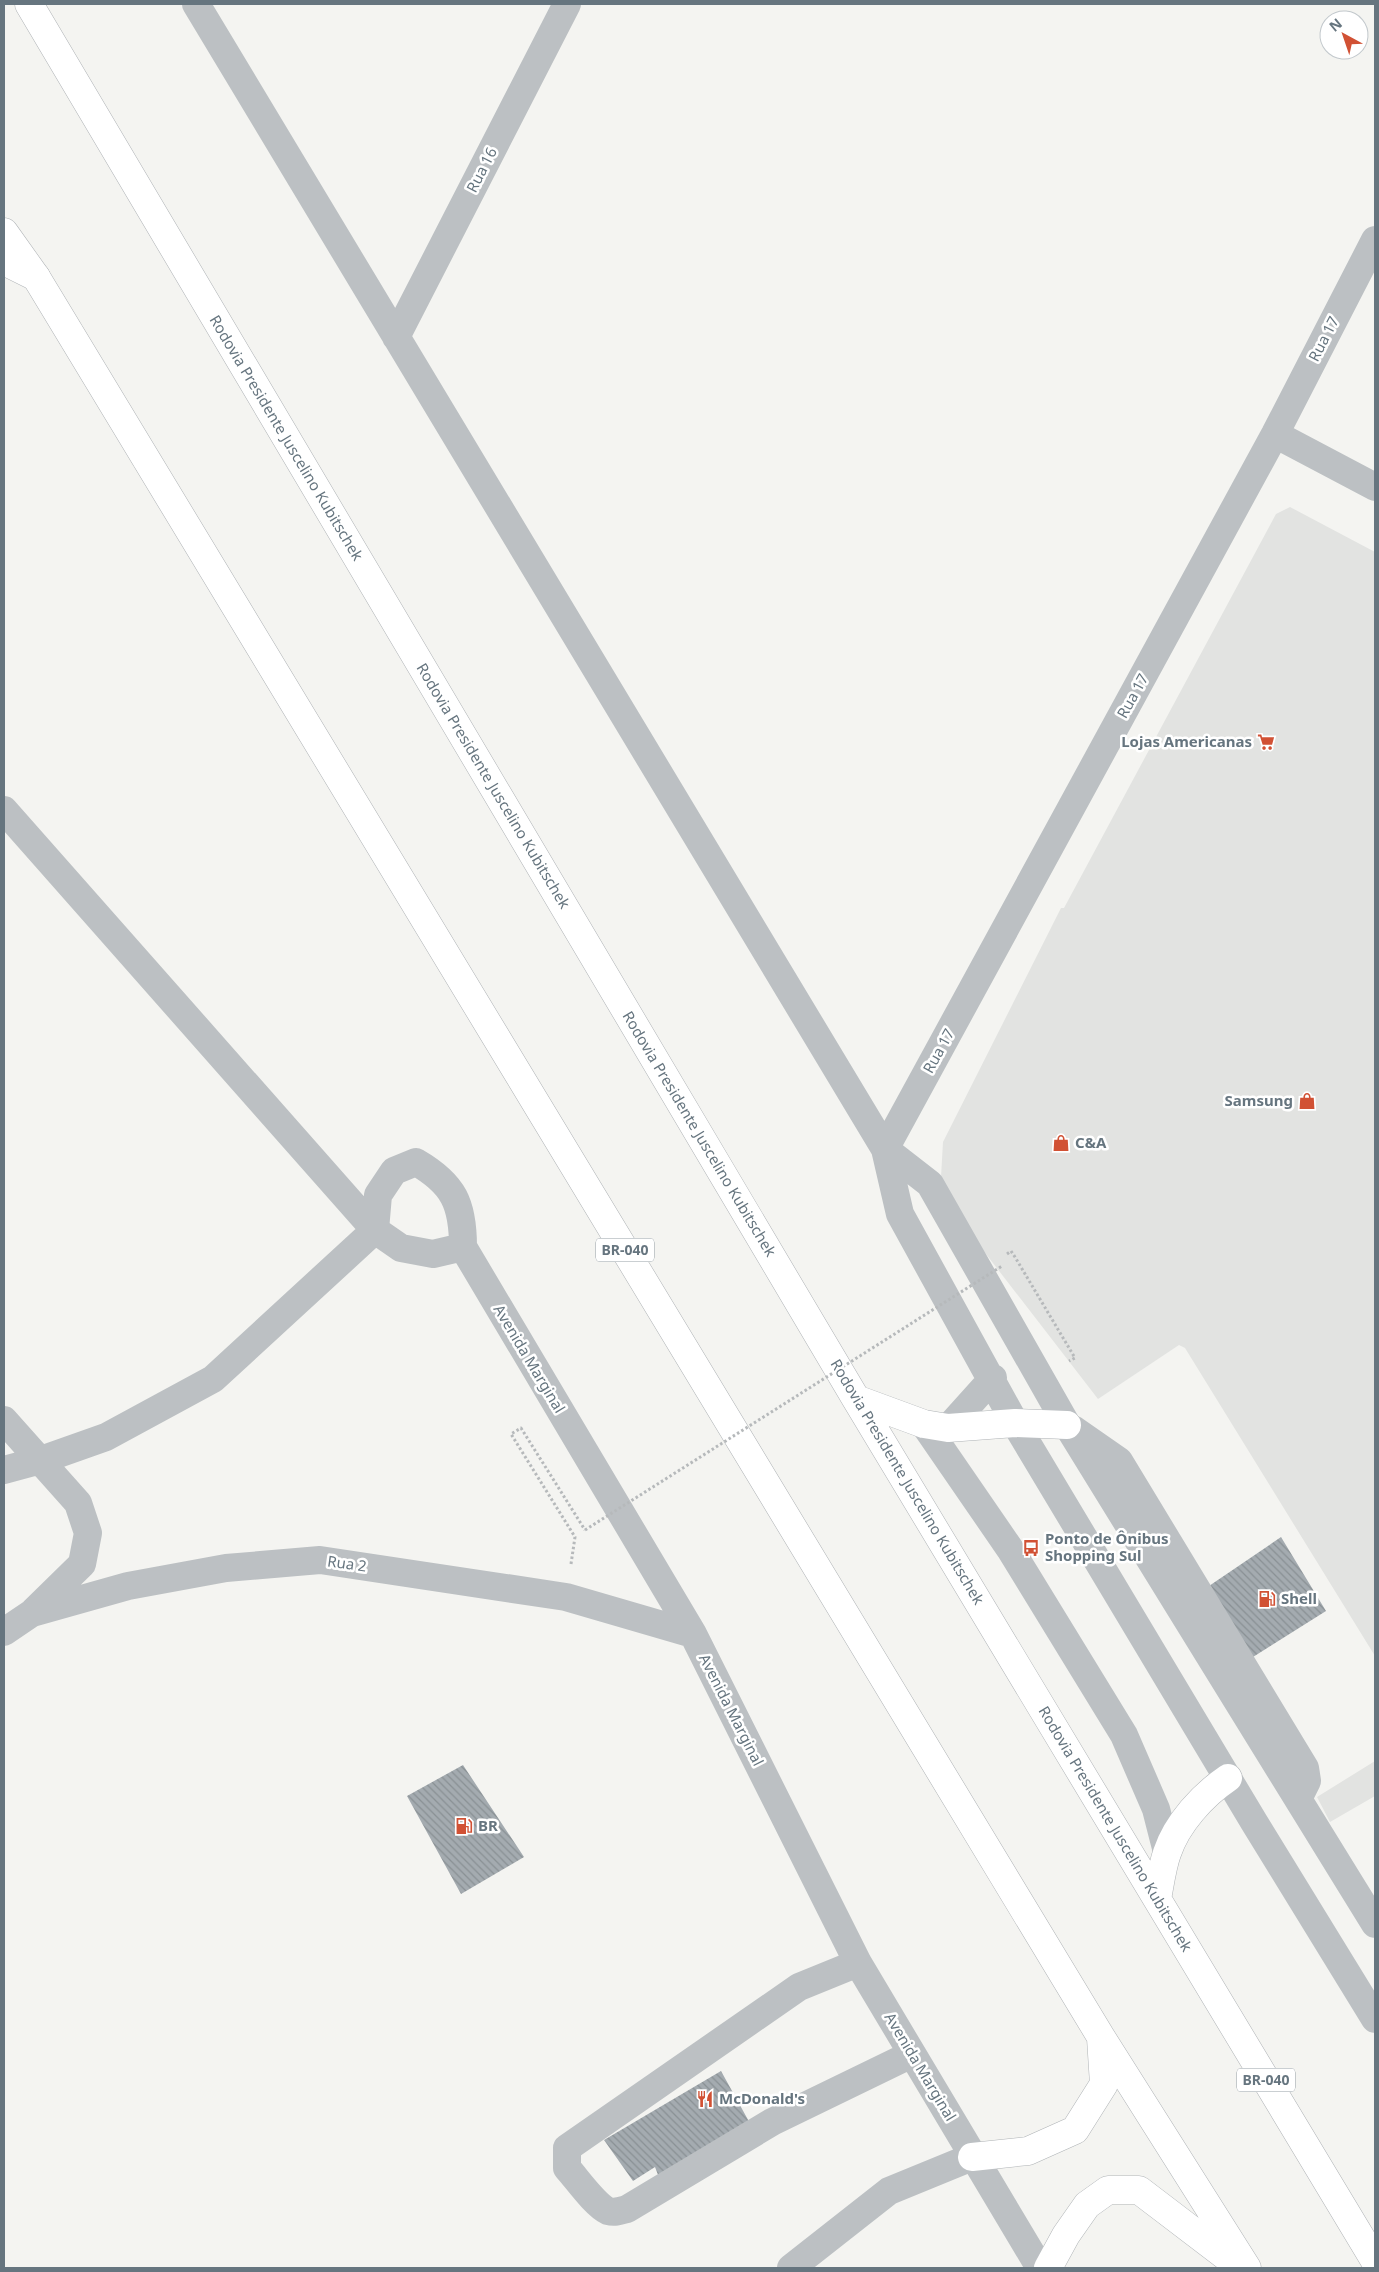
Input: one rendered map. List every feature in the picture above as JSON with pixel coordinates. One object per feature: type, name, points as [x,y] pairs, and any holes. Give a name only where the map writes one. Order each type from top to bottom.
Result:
[{"type":"main road","name":"Rodovia Presidente Juscelino Kubitschek","points":[[29,4],[856,1399],[1375,2261]]},
{"type":"main road","name":"BR-040","points":[[4,232],[36,277],[1101,2037],[1247,2268]]},
{"type":"main road","points":[[4,261],[36,277]]},
{"type":"main road","points":[[856,1399],[936,1426],[1015,1423],[1068,1425]]},
{"type":"main road","points":[[1157,1899],[1167,1852],[1185,1820],[1211,1790],[1228,1778]]},
{"type":"main road","points":[[972,2157],[1028,2151],[1075,2130],[1104,2084],[1101,2037]]},
{"type":"main road","points":[[1048,2268],[1087,2205],[1108,2190],[1139,2190],[1241,2268]]},
{"type":"street","points":[[196,4],[885,1149],[900,1214],[992,1378],[1015,1423],[1228,1778],[1375,2018]]},
{"type":"street","name":"Rua 16","points":[[396,337],[567,4]]},
{"type":"street","name":"Rua 17","points":[[885,1149],[1275,434],[1375,240]]},
{"type":"street","points":[[1275,434],[1375,487]]},
{"type":"street","points":[[4,810],[375,1230],[401,1248],[433,1254],[463,1247],[463,1221],[456,1199],[435,1173],[416,1162],[394,1171],[378,1195],[375,1230],[212,1378],[106,1438],[41,1460],[4,1470]]},
{"type":"street","points":[[885,1149],[930,1184],[1068,1425],[1375,1924]]},
{"type":"street","name":"Avenida Marginal","points":[[463,1247],[693,1634],[858,1963],[972,2157],[1040,2268]]},
{"type":"street","points":[[992,1378],[936,1426],[1124,1735],[1156,1808],[1167,1852]]},
{"type":"street","points":[[4,1420],[78,1503],[88,1533],[82,1564],[32,1613]]},
{"type":"street","name":"Rua 2","points":[[4,1632],[32,1613],[128,1586],[226,1568],[320,1560],[566,1597],[693,1634]]},
{"type":"street","points":[[858,1963],[799,1987],[567,2148],[567,2168],[600,2205],[608,2210],[618,2212],[627,2209],[772,2122],[912,2054]]},
{"type":"street","points":[[791,2268],[889,2191],[972,2157]]},
{"type":"path","points":[[1011,1251],[1075,1358]]},
{"type":"path","points":[[575,1537],[511,1434],[521,1428],[585,1530],[1002,1266]]},
{"type":"shaded area","points":[[1290,507],[1375,552],[1375,1656],[1185,1348],[1179,1345],[1098,1399],[969,1232],[941,1177],[943,1142],[1061,908],[1064,908],[1276,514]]},
{"type":"shaded area","points":[[1375,1761],[1375,1796],[1330,1822],[1317,1797]]},
{"type":"building","name":"Shell","points":[[1281,1537],[1326,1611],[1253,1657],[1209,1586]]},
{"type":"building","name":"BR","points":[[463,1765],[524,1857],[461,1894],[407,1796]]},
{"type":"building","name":"McDonald's","points":[[721,2071],[752,2127],[660,2180],[655,2167],[633,2181],[604,2140]]},
{"type":"place","name":"Lojas Americanas","points":[[1266,742]]},
{"type":"place","name":"Samsung","points":[[1307,1101]]},
{"type":"place","name":"C&A","points":[[1061,1143]]},
{"type":"place","name":"Ponto de Ônibus Shopping Sul","points":[[1031,1548]]},
{"type":"place","name":"Shell","points":[[1267,1599]]},
{"type":"place","name":"BR","points":[[464,1826]]},
{"type":"place","name":"McDonald's","points":[[705,2099]]}]
